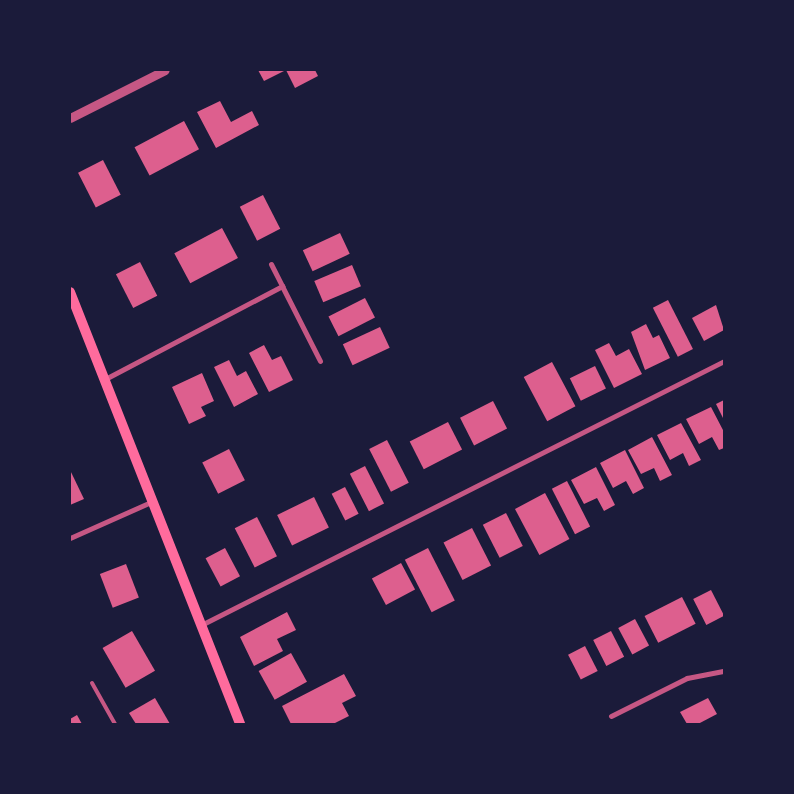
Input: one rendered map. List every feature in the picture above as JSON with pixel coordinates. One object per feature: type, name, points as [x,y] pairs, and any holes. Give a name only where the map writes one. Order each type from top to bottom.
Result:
[{"type":"main road","points":[[70,292],[107,378],[240,724]]},
{"type":"street","points":[[70,118],[165,70]]},
{"type":"street","points":[[270,264],[320,361]]},
{"type":"street","points":[[107,378],[282,286]]},
{"type":"street","points":[[203,624],[724,361]]},
{"type":"street","points":[[70,538],[154,501]]},
{"type":"street","points":[[611,716],[687,678],[724,671]]},
{"type":"lane","points":[[92,683],[115,724]]},
{"type":"building","points":[[258,70],[286,70],[264,81]]},
{"type":"building","points":[[286,70],[315,70],[318,76],[295,88]]},
{"type":"building","points":[[220,101],[231,122],[252,111],[259,125],[216,148],[197,112]]},
{"type":"building","points":[[184,121],[199,149],[150,176],[135,147]]},
{"type":"building","points":[[103,160],[121,195],[96,207],[78,173]]},
{"type":"building","points":[[263,195],[280,229],[257,241],[240,207]]},
{"type":"building","points":[[222,228],[238,258],[190,283],[174,253]]},
{"type":"building","points":[[340,233],[350,254],[313,271],[303,250]]},
{"type":"building","points":[[140,262],[157,296],[133,308],[116,274]]},
{"type":"building","points":[[352,265],[361,286],[323,302],[314,281]]},
{"type":"building","points":[[365,298],[375,318],[338,336],[328,317]]},
{"type":"building","points":[[668,300],[693,349],[678,357],[653,308]]},
{"type":"building","points":[[716,305],[724,330],[704,341],[692,318]]},
{"type":"building","points":[[646,324],[653,338],[659,335],[670,358],[645,370],[631,332]]},
{"type":"building","points":[[380,327],[390,348],[353,365],[343,344]]},
{"type":"building","points":[[609,343],[616,356],[629,349],[642,374],[614,388],[595,350]]},
{"type":"building","points":[[264,345],[272,360],[281,356],[293,380],[269,392],[249,353]]},
{"type":"building","points":[[229,360],[237,376],[246,371],[258,394],[234,407],[214,367]]},
{"type":"building","points":[[552,362],[575,406],[547,421],[524,377]]},
{"type":"building","points":[[595,366],[606,388],[581,401],[570,378]]},
{"type":"building","points":[[202,373],[214,401],[201,407],[206,416],[189,424],[172,387]]},
{"type":"building","points":[[724,400],[724,420],[716,404]]},
{"type":"building","points":[[493,401],[507,429],[474,445],[460,418]]},
{"type":"building","points":[[711,407],[724,432],[724,448],[719,450],[712,437],[699,444],[686,419]]},
{"type":"building","points":[[448,422],[462,450],[424,469],[410,442]]},
{"type":"building","points":[[681,423],[701,460],[689,466],[683,453],[670,460],[657,435]]},
{"type":"building","points":[[652,437],[672,475],[660,481],[654,468],[641,474],[628,450]]},
{"type":"building","points":[[387,440],[409,483],[391,492],[369,449]]},
{"type":"building","points":[[229,449],[245,480],[218,494],[202,463]]},
{"type":"building","points":[[625,450],[644,488],[633,494],[626,481],[613,488],[600,463]]},
{"type":"building","points":[[365,466],[384,503],[369,511],[350,474]]},
{"type":"building","points":[[596,467],[615,505],[604,511],[597,498],[584,504],[571,480]]},
{"type":"building","points":[[70,470],[84,499],[70,505]]},
{"type":"building","points":[[567,481],[590,526],[575,534],[552,489]]},
{"type":"building","points":[[345,487],[359,514],[345,521],[332,494]]},
{"type":"building","points":[[545,493],[569,539],[539,555],[515,509]]},
{"type":"building","points":[[314,497],[329,528],[292,546],[277,515]]},
{"type":"building","points":[[506,513],[523,546],[500,558],[483,525]]},
{"type":"building","points":[[257,517],[277,556],[255,568],[235,528]]},
{"type":"building","points":[[472,528],[491,565],[463,580],[443,543]]},
{"type":"building","points":[[225,548],[240,576],[221,587],[206,558]]},
{"type":"building","points":[[428,548],[455,601],[432,612],[405,560]]},
{"type":"building","points":[[401,563],[415,589],[386,605],[372,578]]},
{"type":"building","points":[[126,564],[139,598],[113,608],[100,574]]},
{"type":"building","points":[[711,590],[724,616],[706,625],[693,599]]},
{"type":"building","points":[[682,597],[696,624],[658,643],[645,616]]},
{"type":"building","points":[[287,612],[296,630],[277,639],[283,651],[254,666],[240,637]]},
{"type":"building","points":[[635,619],[649,645],[632,654],[618,628]]},
{"type":"building","points":[[132,631],[155,671],[126,688],[103,648]]},
{"type":"building","points":[[611,631],[624,657],[606,666],[593,640]]},
{"type":"building","points":[[585,646],[598,671],[581,680],[568,655]]},
{"type":"building","points":[[291,653],[307,682],[275,700],[259,671]]},
{"type":"building","points":[[344,674],[356,696],[342,703],[349,716],[333,724],[291,724],[282,706]]},
{"type":"building","points":[[155,698],[170,724],[136,724],[129,713]]},
{"type":"building","points":[[708,698],[717,714],[698,724],[687,724],[680,712]]},
{"type":"building","points":[[77,715],[82,724],[70,724],[70,719]]}]
